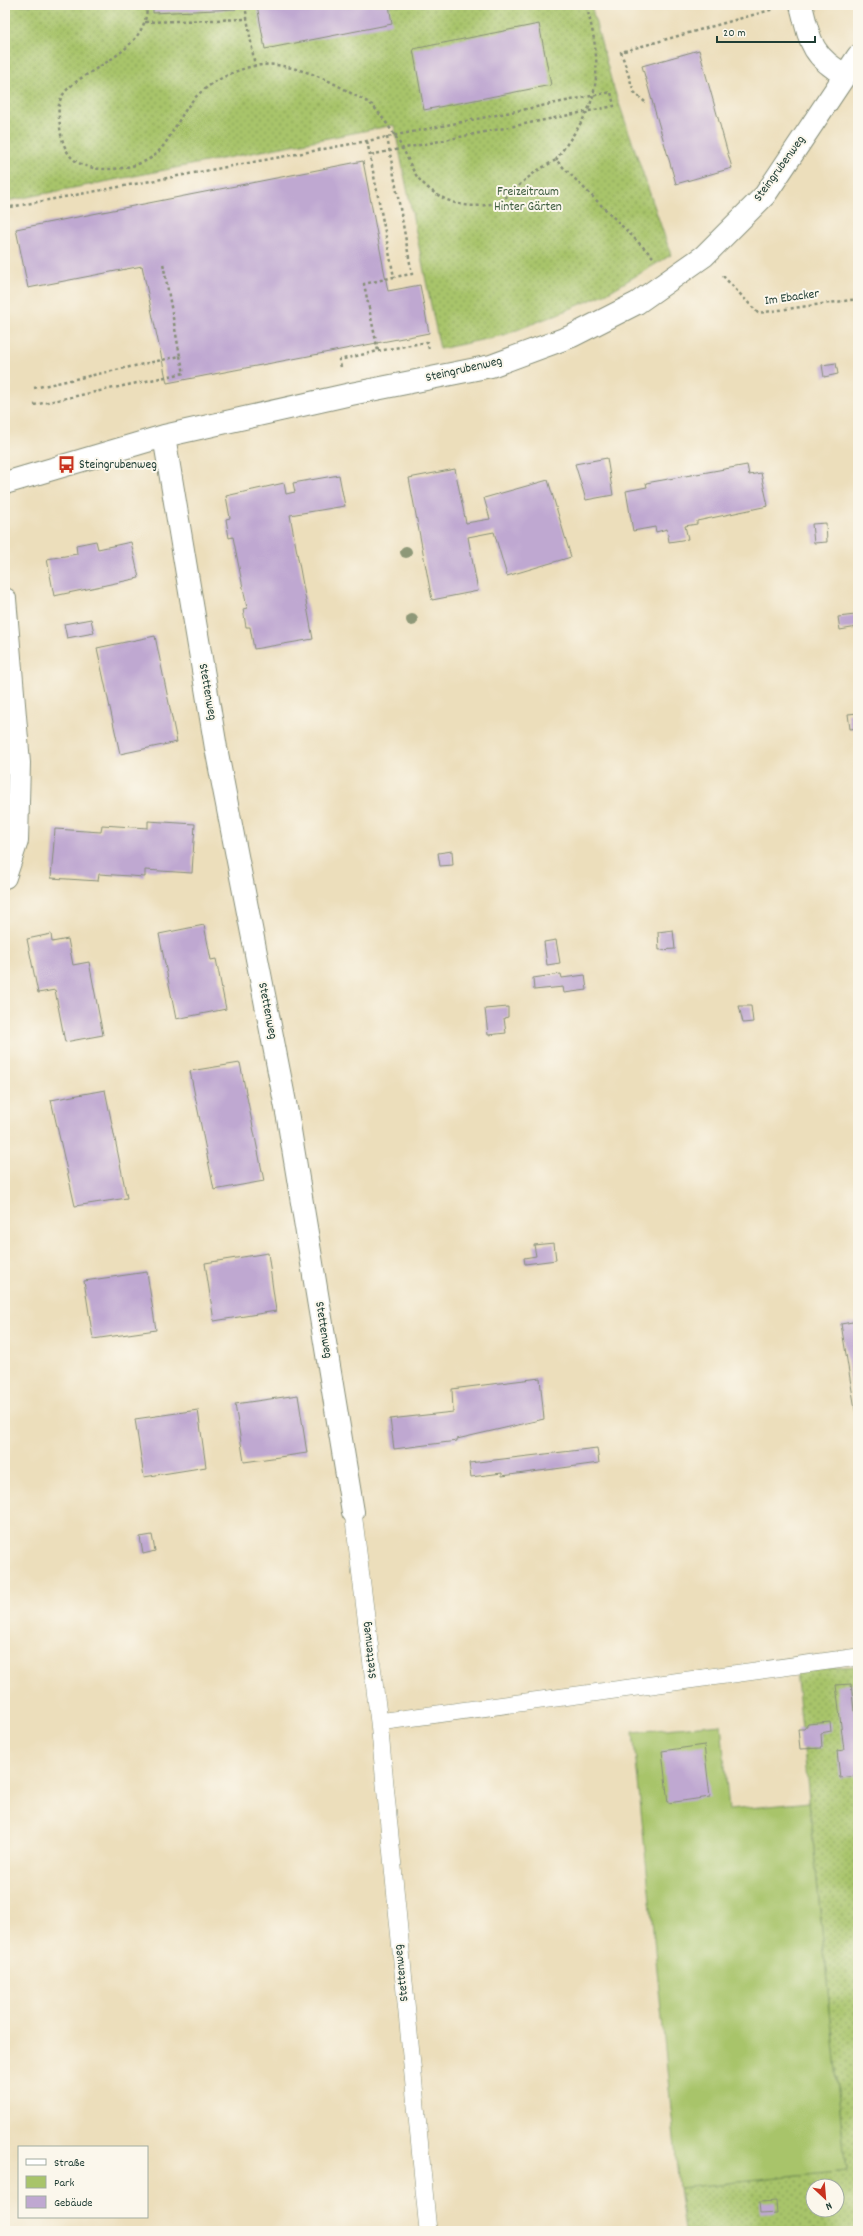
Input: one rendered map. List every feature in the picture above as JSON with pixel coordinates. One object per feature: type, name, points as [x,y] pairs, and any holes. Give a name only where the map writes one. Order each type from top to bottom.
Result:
[{"type":"street","points":[[790,6],[818,54],[828,65],[845,75]]},
{"type":"street","name":"Steingrubenweg","points":[[5,483],[164,436],[346,395],[491,366],[572,336],[637,303],[674,279],[704,256],[765,195],[858,56]]},
{"type":"street","name":"Stettenweg","points":[[164,436],[216,748],[288,1118],[353,1512]]},
{"type":"street","points":[[5,599],[19,763],[17,841],[5,877]]},
{"type":"lane","name":"Stettenweg","points":[[353,1512],[379,1722],[428,2231]]},
{"type":"lane","points":[[379,1722],[858,1657]]},
{"type":"path","points":[[147,5],[148,16],[140,32],[125,50],[69,88],[58,104],[60,130],[66,148],[73,159],[87,167],[105,170],[135,165],[154,156],[169,138],[189,104],[209,85],[240,69],[274,64],[312,73],[342,87],[371,105],[403,148],[418,178],[430,190],[447,201],[464,206],[481,207],[501,201],[531,175],[556,160],[586,112],[592,97],[597,73],[594,34],[586,5]]},
{"type":"path","points":[[245,5],[255,67]]},
{"type":"path","points":[[645,102],[634,92],[621,52],[790,6]]},
{"type":"path","points":[[145,22],[247,19]]},
{"type":"path","points":[[5,208],[367,141],[611,92],[614,106],[370,155]]},
{"type":"path","points":[[378,351],[364,284],[412,274],[387,136]]},
{"type":"path","points":[[367,141],[394,277]]},
{"type":"path","points":[[556,160],[674,279]]},
{"type":"path","name":"Im Ebacker","points":[[704,256],[758,312],[858,299]]},
{"type":"path","points":[[34,405],[184,373],[163,263]]},
{"type":"path","points":[[346,395],[339,360],[427,342]]},
{"type":"path","points":[[34,388],[180,356]]},
{"type":"green space","name":"Freizeitraum Hinter Gärten","points":[[5,5],[591,5],[612,83],[671,255],[607,293],[560,313],[504,335],[440,349],[394,125],[7,201]]},
{"type":"green space","points":[[858,1666],[858,2231],[685,2231],[679,2188],[846,2171],[796,1670]]},
{"type":"green space","points":[[721,1724],[729,1810],[809,1802],[846,2171],[679,2188],[633,1732]]},
{"type":"building","points":[[153,5],[236,5],[236,9],[153,13]]},
{"type":"building","points":[[257,5],[389,5],[392,24],[265,49]]},
{"type":"building","points":[[625,5],[642,5],[627,10]]},
{"type":"building","points":[[539,24],[551,85],[424,110],[413,49]]},
{"type":"building","points":[[699,50],[732,168],[676,184],[642,66]]},
{"type":"building","points":[[363,161],[388,291],[420,285],[429,333],[167,383],[142,266],[28,288],[16,229]]},
{"type":"building","points":[[836,363],[838,374],[824,377],[822,365]]},
{"type":"building","points":[[607,458],[613,495],[586,500],[575,464]]},
{"type":"building","points":[[747,465],[749,475],[761,473],[768,506],[697,521],[697,524],[685,526],[688,539],[669,542],[667,529],[656,532],[655,527],[633,531],[626,491],[647,487],[646,483]]},
{"type":"building","points":[[455,469],[466,523],[490,519],[484,498],[548,480],[571,557],[507,576],[494,532],[468,537],[478,591],[432,600],[409,478]]},
{"type":"building","points":[[339,475],[345,506],[290,515],[313,639],[254,649],[250,627],[246,627],[243,609],[247,608],[233,537],[229,538],[226,519],[230,518],[226,496],[284,483],[286,494],[295,492],[293,483]]},
{"type":"building","points":[[826,523],[827,542],[814,543],[812,524]]},
{"type":"building","points":[[96,541],[98,549],[131,542],[139,578],[54,596],[47,559],[77,554],[76,545]]},
{"type":"building","points":[[855,615],[857,627],[840,630],[838,617]]},
{"type":"building","points":[[91,619],[94,633],[67,638],[64,624]]},
{"type":"building","points":[[155,636],[177,742],[120,754],[97,648]]},
{"type":"building","points":[[858,713],[858,728],[850,729],[848,714]]},
{"type":"building","points":[[148,821],[195,824],[192,873],[145,870],[145,877],[99,874],[98,881],[51,878],[55,829],[101,832],[102,825],[148,828]]},
{"type":"building","points":[[452,851],[453,865],[440,866],[438,853]]},
{"type":"building","points":[[204,925],[211,960],[216,959],[226,1009],[176,1019],[159,934]]},
{"type":"building","points":[[673,930],[675,949],[659,950],[658,932]]},
{"type":"building","points":[[51,934],[52,942],[68,939],[73,965],[89,962],[103,1035],[65,1042],[55,990],[38,993],[27,939]]},
{"type":"building","points":[[556,940],[560,963],[547,965],[544,942]]},
{"type":"building","points":[[561,974],[562,978],[585,975],[587,990],[564,993],[563,987],[534,990],[533,978]]},
{"type":"building","points":[[739,1006],[751,1006],[753,1022],[743,1023]]},
{"type":"building","points":[[508,1007],[508,1017],[504,1018],[506,1033],[488,1035],[485,1009]]},
{"type":"building","points":[[240,1063],[264,1181],[214,1190],[190,1071]]},
{"type":"building","points":[[105,1090],[127,1198],[75,1206],[51,1100]]},
{"type":"building","points":[[554,1243],[556,1260],[525,1264],[524,1258],[536,1256],[534,1245]]},
{"type":"building","points":[[268,1253],[276,1311],[214,1321],[205,1263]]},
{"type":"building","points":[[147,1272],[156,1330],[93,1339],[84,1281]]},
{"type":"building","points":[[858,1321],[858,1421],[857,1421],[841,1324]]},
{"type":"building","points":[[540,1378],[544,1419],[457,1439],[457,1441],[394,1449],[390,1419],[453,1412],[452,1389]]},
{"type":"building","points":[[298,1395],[307,1453],[244,1462],[235,1404]]},
{"type":"building","points":[[198,1410],[206,1467],[144,1477],[135,1419]]},
{"type":"building","points":[[597,1448],[599,1463],[502,1476],[502,1473],[471,1477],[469,1463]]},
{"type":"building","points":[[152,1535],[155,1551],[143,1554],[140,1537]]},
{"type":"building","points":[[851,1684],[854,1711],[858,1711],[858,1776],[840,1778],[837,1751],[844,1750],[836,1685]]},
{"type":"building","points":[[830,1722],[831,1731],[821,1733],[822,1748],[800,1749],[798,1729],[804,1729],[808,1724]]},
{"type":"building","points":[[704,1745],[710,1797],[668,1803],[662,1751]]},
{"type":"building","points":[[776,2201],[777,2213],[760,2214],[759,2202]]},
{"type":"place","name":"Steingrubenweg","points":[[66,465]]}]
